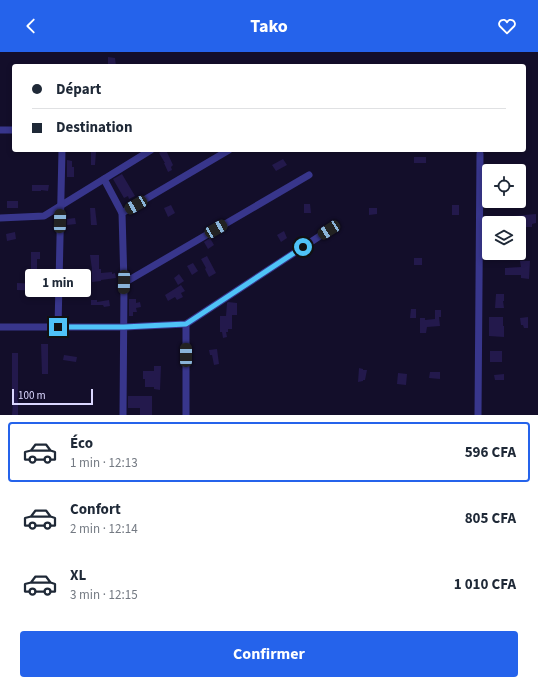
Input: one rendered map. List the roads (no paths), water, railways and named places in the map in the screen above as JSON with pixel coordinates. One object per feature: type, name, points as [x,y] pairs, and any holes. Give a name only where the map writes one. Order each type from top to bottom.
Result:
[{"type":"street","points":[[0,130],[12,130]]},
{"type":"street","points":[[58,327],[62,152]]},
{"type":"street","points":[[0,218],[44,216],[149,152]]},
{"type":"street","points":[[122,213],[226,152]]},
{"type":"street","points":[[478,415],[480,154]]},
{"type":"street","points":[[124,282],[309,175]]},
{"type":"street","points":[[104,179],[122,213],[124,282],[123,415]]},
{"type":"street","points":[[0,327],[124,327],[186,324],[329,230]]},
{"type":"street","points":[[186,324],[186,415]]}]
